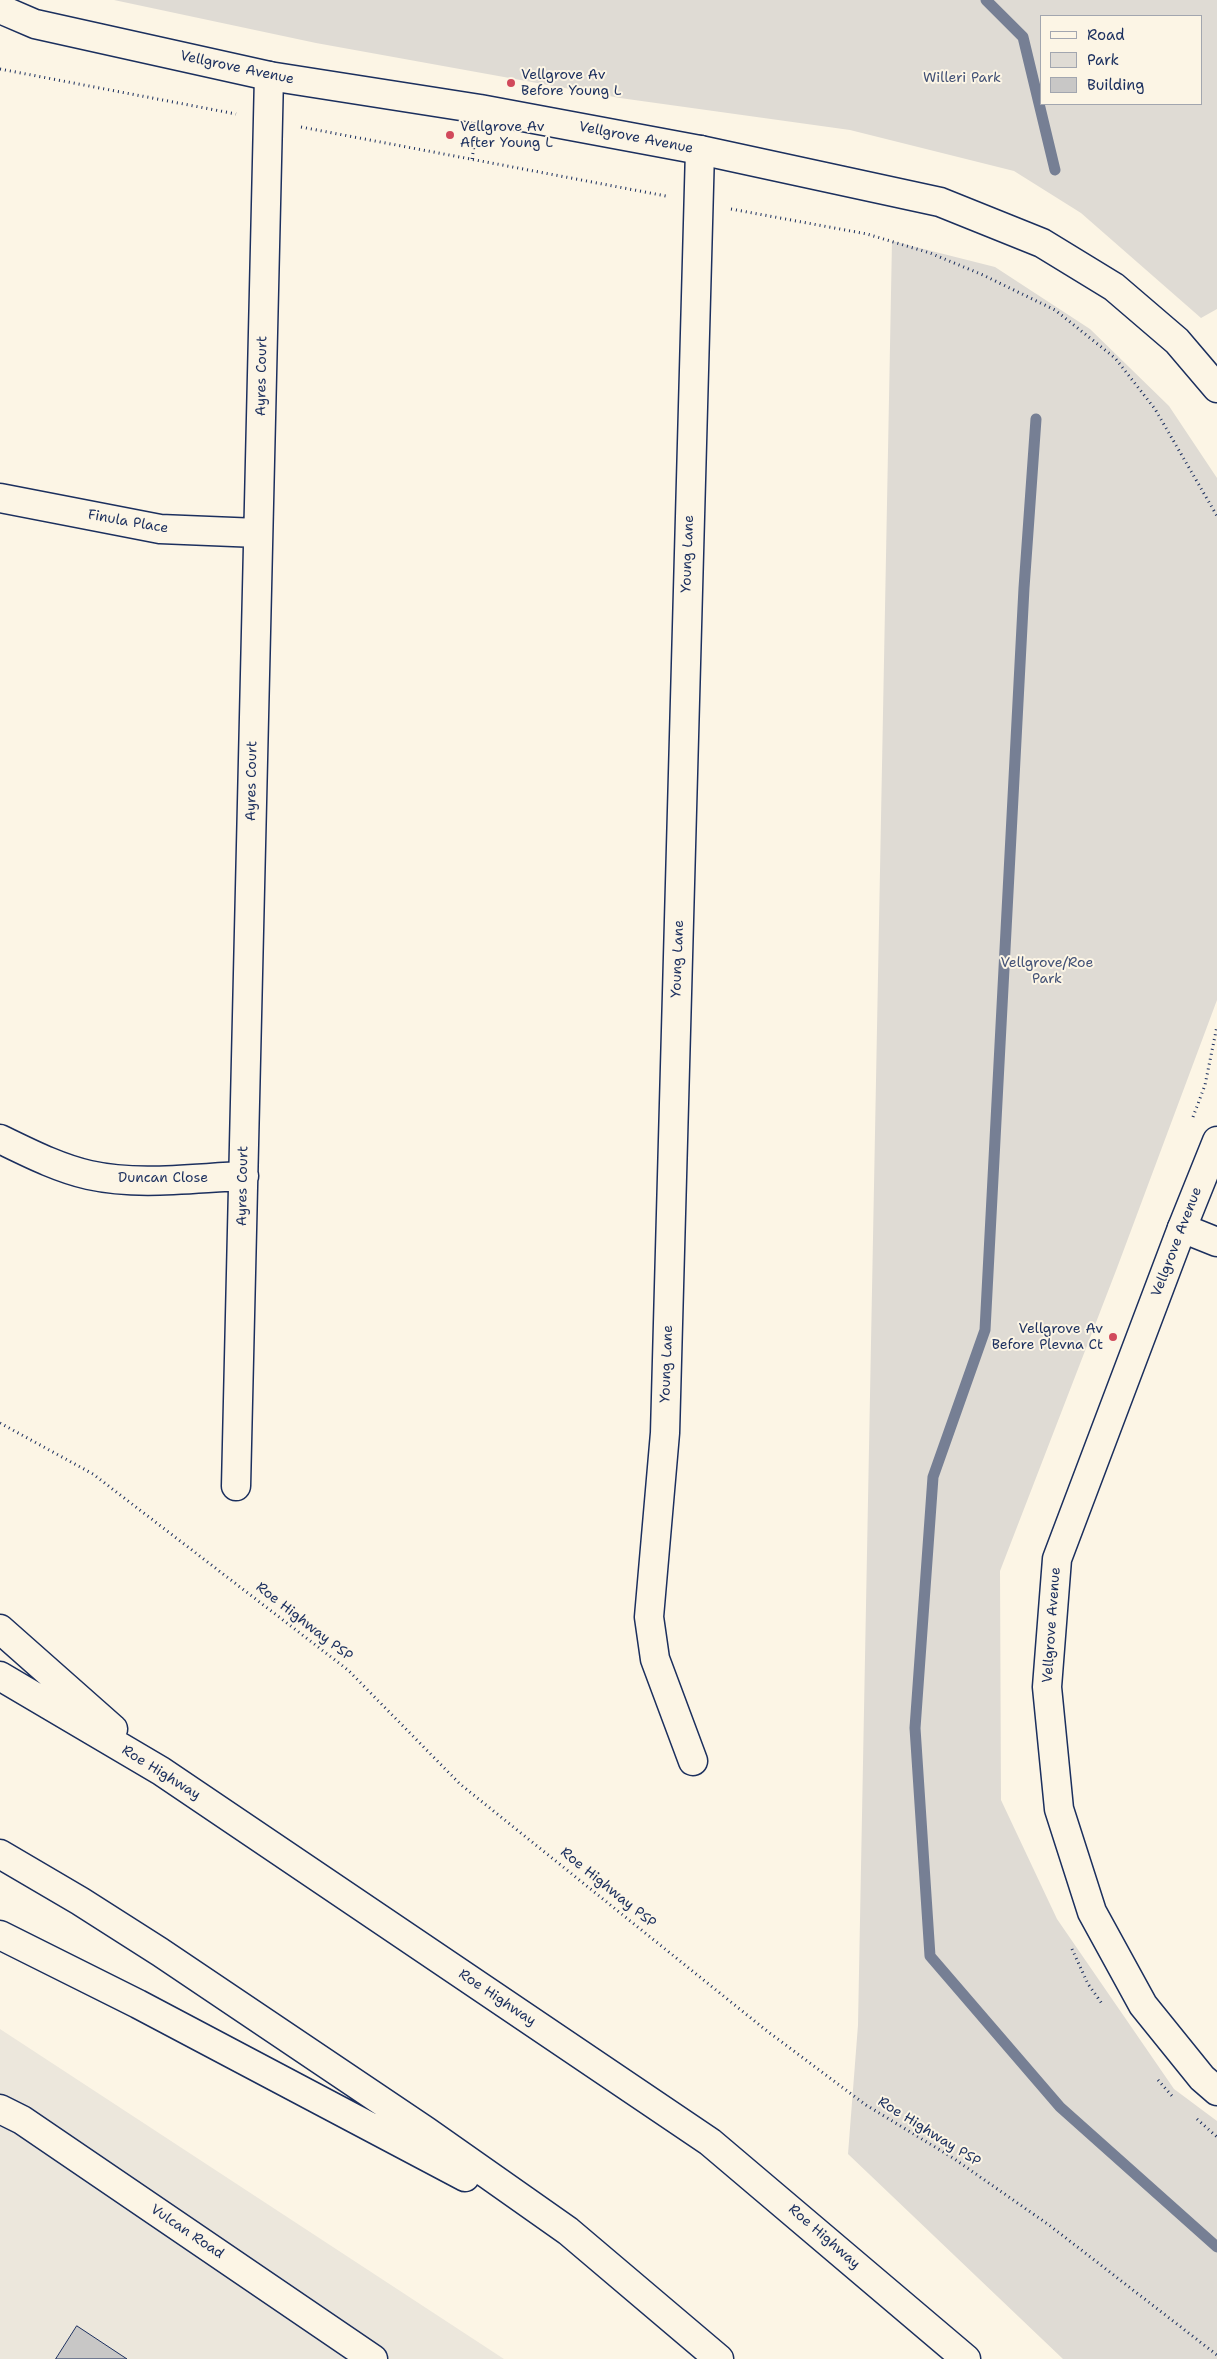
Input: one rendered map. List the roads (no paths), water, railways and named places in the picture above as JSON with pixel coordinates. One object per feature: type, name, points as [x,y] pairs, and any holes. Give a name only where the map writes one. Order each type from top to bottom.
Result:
[{"type":"main road","name":"Vellgrove Avenue","points":[[0,8],[36,24],[269,76],[480,109],[700,150],[940,202],[1042,243],[1114,287],[1177,341],[1217,388]]},
{"type":"main road","name":"Ayres Court","points":[[236,1486],[269,76]]},
{"type":"main road","name":"Young Lane","points":[[693,1761],[655,1659],[649,1617],[665,1432],[700,150]]},
{"type":"main road","name":"Finula Place","points":[[0,498],[160,529],[258,533]]},
{"type":"main road","name":"Duncan Close","points":[[0,1139],[38,1158],[89,1175],[132,1180],[244,1176]]},
{"type":"main road","name":"Vellgrove Avenue","points":[[1217,1141],[1182,1228],[1057,1559],[1047,1687],[1058,1809],[1092,1912],[1143,2005],[1202,2078],[1217,2091]]},
{"type":"main road","points":[[1182,1228],[1217,1242]]},
{"type":"main road","points":[[0,1629],[161,1771]]},
{"type":"main road","name":"Roe Highway","points":[[0,1676],[161,1771],[710,2142],[966,2359]]},
{"type":"main road","points":[[0,1854],[80,1901],[160,1952],[418,2126],[568,2231],[719,2359]]},
{"type":"main road","points":[[0,1934],[138,2004],[568,2231]]},
{"type":"main road","name":"Vulcan Road","points":[[0,2109],[22,2120],[373,2359]]},
{"type":"waterway","points":[[986,0],[1023,37],[1055,170]]},
{"type":"waterway","points":[[1036,419],[1024,588],[985,1330],[933,1477],[915,1728],[930,1956],[1060,2107],[1217,2247]]},
{"type":"place","name":"Vellgrove Av Before Young L","points":[[511,83]]},
{"type":"place","name":"Vellgrove Av After Young L","points":[[450,135]]},
{"type":"place","name":"Vellgrove Av Before Plevna Ct","points":[[1113,1337]]},
{"type":"park label","name":"Willeri Park","points":[[962,78]]},
{"type":"park label","name":"Vellgrove/Roe Park","points":[[1047,972]]}]
